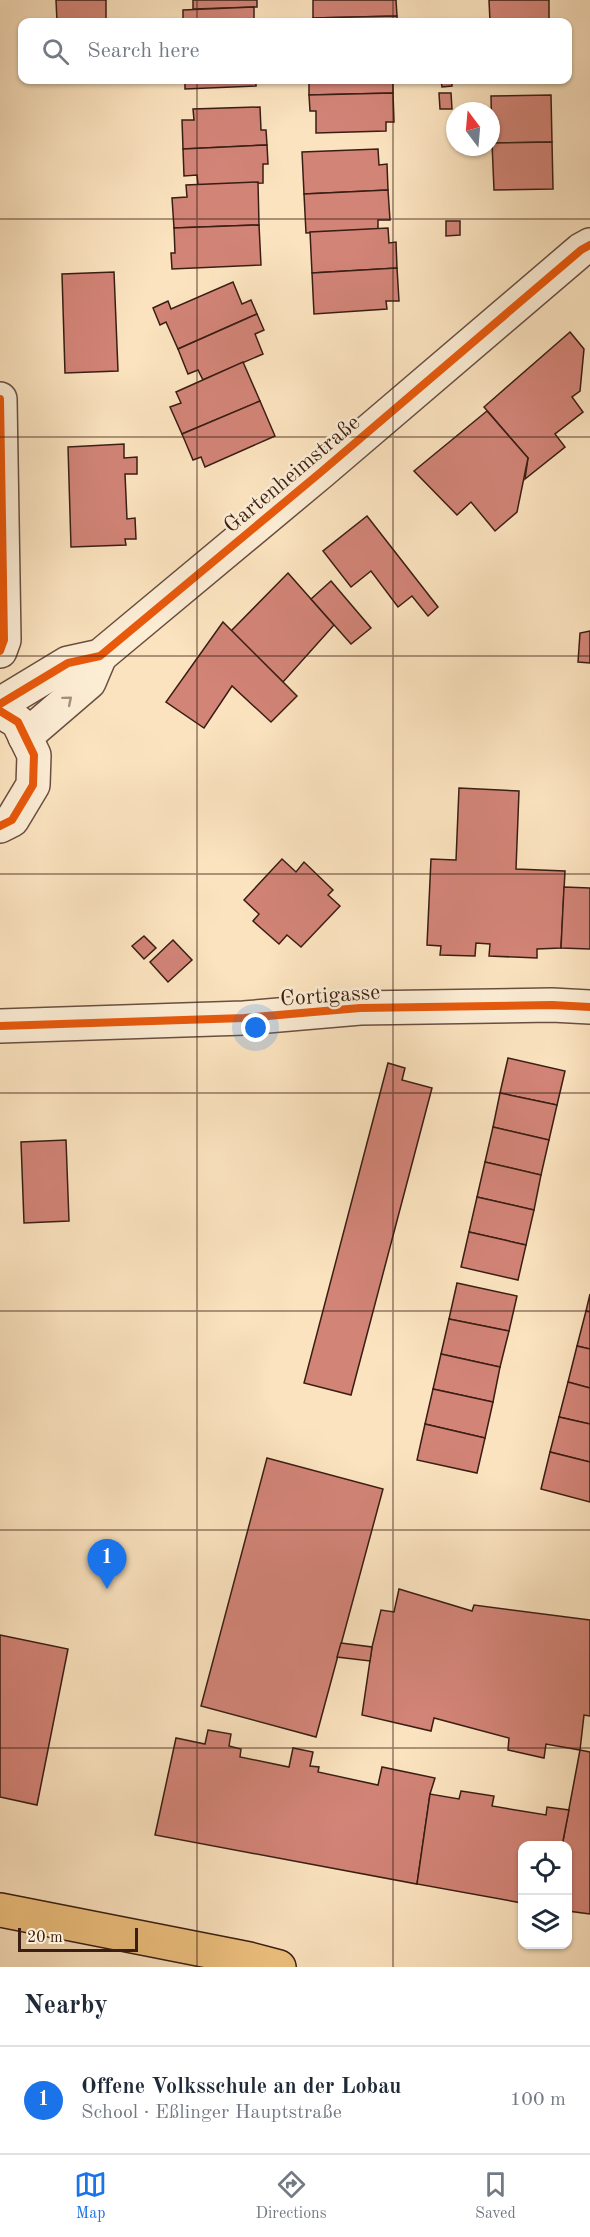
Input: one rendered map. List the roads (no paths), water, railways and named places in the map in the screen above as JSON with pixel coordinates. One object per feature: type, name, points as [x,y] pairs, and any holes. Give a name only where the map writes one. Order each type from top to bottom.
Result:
[{"type":"main road","points":[[0,1910],[249,1959],[279,1967]]},
{"type":"street","name":"Gartenheimstraße","points":[[25,737],[89,682],[100,656],[313,479],[581,250],[590,245]]},
{"type":"street","points":[[0,399],[4,640],[0,651]]},
{"type":"street","name":"Gartenheimstraße","points":[[0,704],[68,663],[100,656]]},
{"type":"street","points":[[0,711],[18,722],[34,755],[33,785],[12,820],[0,826]]},
{"type":"street","name":"Cortigasse","points":[[0,1026],[244,1018],[360,1008],[552,1005],[590,1007]]},
{"type":"place","name":"Offene Volksschule an der Lobau","points":[[107,1589]]}]
